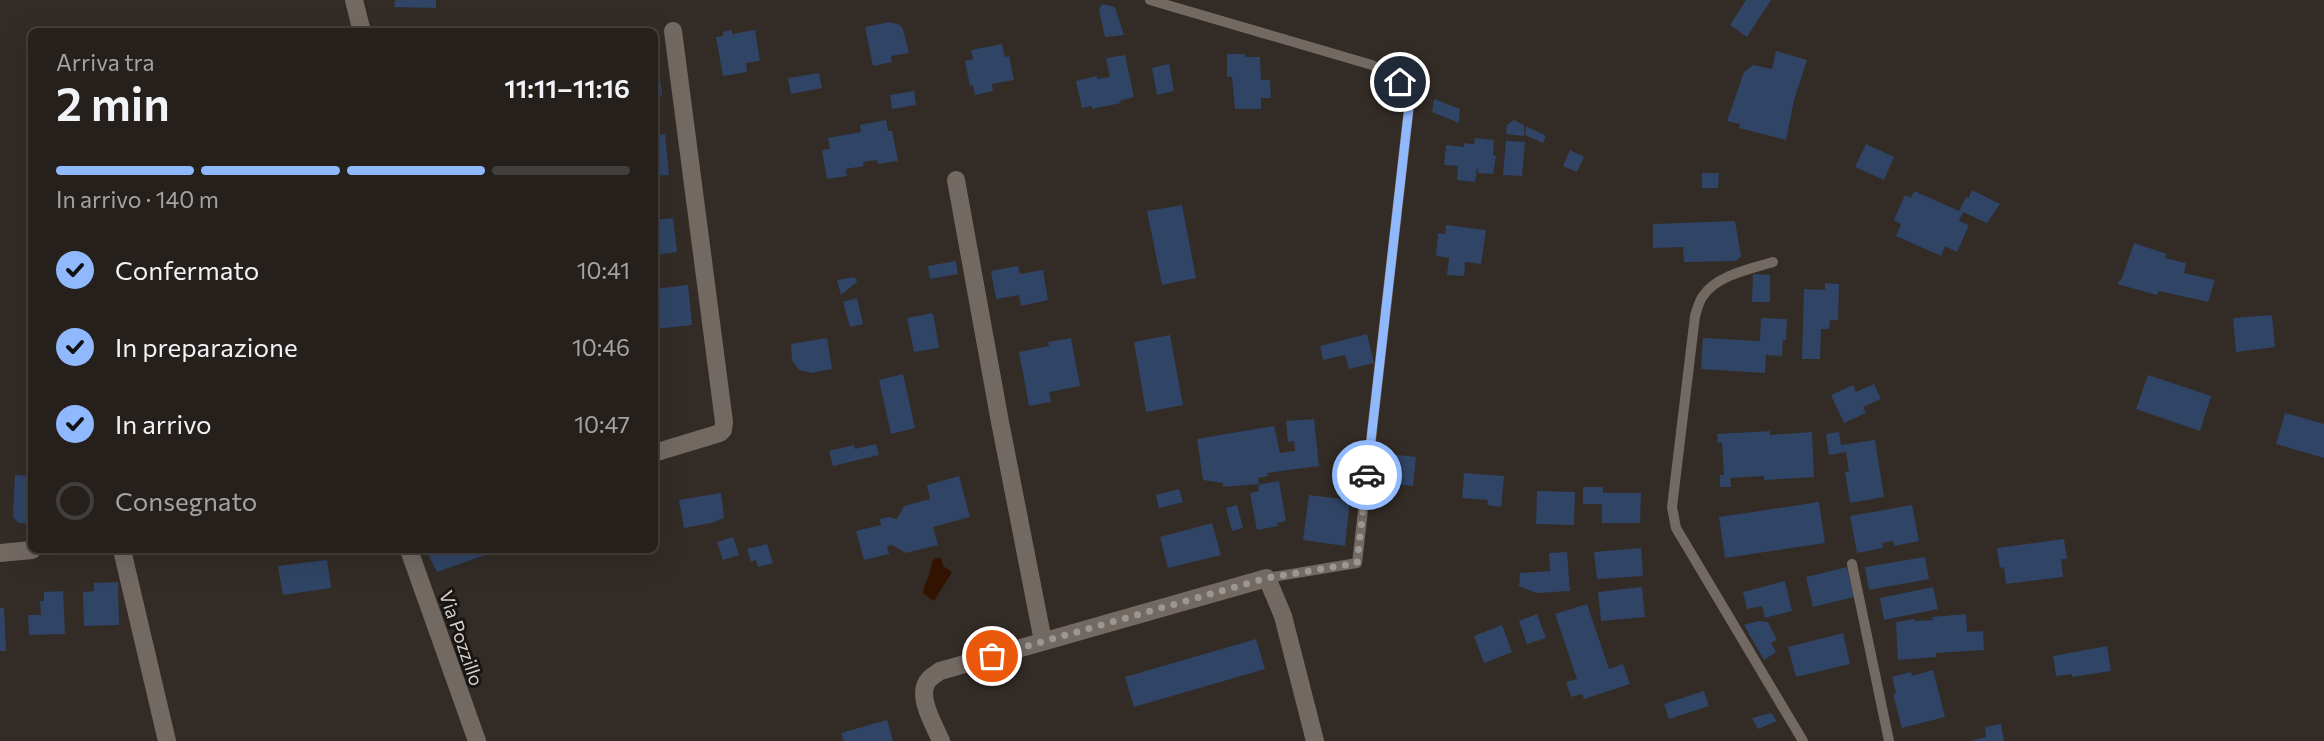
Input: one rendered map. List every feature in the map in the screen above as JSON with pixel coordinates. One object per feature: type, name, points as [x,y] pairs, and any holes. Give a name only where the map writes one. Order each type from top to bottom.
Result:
[{"type":"street","points":[[354,0],[361,28]]},
{"type":"street","points":[[658,452],[720,433],[724,422],[673,31]]},
{"type":"street","points":[[956,180],[1043,641]]},
{"type":"street","points":[[0,552],[28,550]]},
{"type":"street","points":[[123,553],[167,741]]},
{"type":"street","name":"Via Pozzillo","points":[[410,553],[477,741]]},
{"type":"street","points":[[942,741],[924,691],[928,680],[940,671],[1267,578],[1283,616],[1315,741]]},
{"type":"lane","points":[[1150,0],[1372,65],[1400,82],[1410,98],[1357,563],[1267,578]]},
{"type":"lane","points":[[1773,262],[1720,282],[1703,295],[1695,316],[1672,507],[1676,528],[1803,741]]},
{"type":"lane","points":[[1852,564],[1889,741]]},
{"type":"shaded area","points":[[941,558],[943,566],[952,572],[934,601],[923,593],[932,561]]},
{"type":"building","points":[[395,0],[436,0],[436,8],[394,7]]},
{"type":"building","points":[[1746,0],[1771,0],[1747,37],[1730,25]]},
{"type":"building","points":[[1102,4],[1115,7],[1124,35],[1105,37],[1099,10]]},
{"type":"building","points":[[890,22],[903,29],[909,53],[891,56],[892,62],[873,66],[865,27]]},
{"type":"building","points":[[732,30],[732,34],[755,30],[760,61],[746,63],[747,72],[723,76],[716,37]]},
{"type":"building","points":[[1002,44],[1005,57],[1009,56],[1014,80],[992,84],[993,91],[975,95],[973,85],[970,86],[965,61],[973,59],[971,50]]},
{"type":"building","points":[[1776,51],[1807,60],[1794,100],[1786,140],[1739,128],[1740,124],[1727,121],[1744,72],[1753,65],[1772,69]]},
{"type":"building","points":[[1227,54],[1260,57],[1261,80],[1270,80],[1271,98],[1261,98],[1261,109],[1235,109],[1232,77],[1227,77]]},
{"type":"building","points":[[1125,55],[1134,97],[1120,101],[1121,103],[1092,109],[1092,106],[1082,108],[1076,81],[1097,76],[1097,79],[1110,77],[1106,58]]},
{"type":"building","points":[[1169,64],[1174,91],[1157,95],[1152,68]]},
{"type":"building","points":[[658,71],[662,95],[658,96]]},
{"type":"building","points":[[819,73],[822,88],[791,94],[788,78]]},
{"type":"building","points":[[914,91],[916,105],[892,109],[890,95]]},
{"type":"building","points":[[1434,99],[1460,109],[1459,123],[1432,112]]},
{"type":"building","points":[[886,120],[888,131],[892,131],[898,161],[878,164],[877,160],[863,162],[864,166],[846,169],[847,176],[827,179],[822,150],[830,149],[828,138],[861,132],[860,125]]},
{"type":"building","points":[[1514,120],[1524,125],[1524,136],[1506,134],[1507,125]]},
{"type":"building","points":[[1526,126],[1546,136],[1543,143],[1525,135]]},
{"type":"building","points":[[665,134],[669,175],[658,176],[658,135]]},
{"type":"building","points":[[1475,138],[1494,140],[1493,155],[1496,156],[1493,174],[1478,173],[1477,168],[1475,182],[1457,180],[1458,166],[1444,165],[1446,145],[1464,147],[1464,143],[1474,144]]},
{"type":"building","points":[[1506,141],[1525,142],[1522,176],[1503,175]]},
{"type":"building","points":[[1866,144],[1894,157],[1884,180],[1855,167]]},
{"type":"building","points":[[1570,150],[1584,157],[1577,172],[1563,166]]},
{"type":"building","points":[[1702,173],[1719,173],[1718,188],[1702,188]]},
{"type":"building","points":[[1972,190],[2000,204],[1987,223],[1963,212],[1959,221],[1969,225],[1957,252],[1945,246],[1941,256],[1896,236],[1901,224],[1894,220],[1905,195],[1911,198],[1914,191],[1959,211]]},
{"type":"building","points":[[1182,205],[1196,278],[1162,285],[1147,211]]},
{"type":"building","points":[[673,218],[677,252],[658,254],[658,220]]},
{"type":"building","points":[[1735,221],[1741,256],[1736,261],[1684,262],[1683,247],[1653,248],[1653,224]]},
{"type":"building","points":[[1446,225],[1486,230],[1481,264],[1465,262],[1464,276],[1447,275],[1449,258],[1436,256],[1438,233],[1445,234]]},
{"type":"building","points":[[2134,243],[2167,254],[2165,258],[2186,263],[2184,273],[2215,280],[2208,302],[2159,291],[2157,295],[2117,284],[2122,278]]},
{"type":"building","points":[[956,261],[958,274],[930,279],[928,266]]},
{"type":"building","points":[[1018,266],[1020,274],[1043,270],[1048,300],[1021,306],[1019,295],[996,299],[991,271]]},
{"type":"building","points":[[1753,274],[1770,275],[1770,302],[1752,302]]},
{"type":"building","points":[[855,277],[857,282],[841,295],[837,280]]},
{"type":"building","points":[[1825,283],[1839,284],[1838,320],[1830,320],[1829,329],[1821,329],[1820,359],[1802,359],[1804,289],[1825,290]]},
{"type":"building","points":[[688,285],[692,325],[658,329],[658,289]]},
{"type":"building","points":[[857,298],[863,324],[850,327],[843,302]]},
{"type":"building","points":[[933,313],[939,348],[914,352],[907,318]]},
{"type":"building","points":[[2272,315],[2275,347],[2236,352],[2233,318]]},
{"type":"building","points":[[1761,318],[1787,319],[1782,356],[1766,355],[1765,373],[1701,369],[1703,338],[1760,341]]},
{"type":"building","points":[[1367,334],[1374,363],[1349,369],[1345,355],[1323,360],[1320,346]]},
{"type":"building","points":[[1170,335],[1183,405],[1146,412],[1134,342]]},
{"type":"building","points":[[827,338],[832,369],[811,373],[799,370],[792,360],[791,344]]},
{"type":"building","points":[[1071,338],[1080,386],[1049,392],[1051,402],[1029,406],[1019,352],[1049,346],[1048,342]]},
{"type":"building","points":[[903,374],[915,428],[891,434],[879,380]]},
{"type":"building","points":[[2148,375],[2211,396],[2200,431],[2136,409]]},
{"type":"building","points":[[1874,384],[1881,399],[1863,407],[1866,413],[1844,423],[1831,395],[1853,385],[1856,392]]},
{"type":"building","points":[[2285,413],[2324,424],[2324,458],[2276,444]]},
{"type":"building","points":[[1314,419],[1319,466],[1267,473],[1268,476],[1258,478],[1259,484],[1223,487],[1223,483],[1203,480],[1197,439],[1274,426],[1280,453],[1295,451],[1294,441],[1288,442],[1286,421]]},
{"type":"building","points":[[1770,431],[1770,435],[1812,432],[1814,477],[1764,480],[1764,476],[1730,478],[1731,487],[1720,487],[1720,475],[1724,475],[1722,442],[1718,443],[1717,434]]},
{"type":"building","points":[[1839,432],[1841,445],[1875,440],[1884,497],[1850,503],[1845,472],[1849,472],[1846,452],[1829,455],[1826,434]]},
{"type":"building","points":[[876,444],[879,455],[833,466],[829,451],[854,445],[855,449]]},
{"type":"building","points":[[1388,454],[1416,457],[1413,486],[1385,483]]},
{"type":"building","points":[[1464,473],[1504,476],[1501,507],[1487,505],[1488,500],[1462,498]]},
{"type":"building","points":[[15,475],[28,476],[28,524],[19,523],[13,517]]},
{"type":"building","points":[[959,476],[970,517],[933,527],[938,545],[906,553],[892,545],[887,546],[889,554],[864,560],[856,531],[881,525],[880,519],[897,519],[904,506],[930,499],[927,485]]},
{"type":"building","points":[[1279,481],[1286,521],[1277,523],[1278,526],[1257,530],[1250,493],[1259,491],[1258,485]]},
{"type":"building","points":[[1583,487],[1603,487],[1603,493],[1641,493],[1640,523],[1602,523],[1602,504],[1583,504]]},
{"type":"building","points":[[1179,489],[1183,502],[1159,508],[1156,495]]},
{"type":"building","points":[[1537,491],[1575,492],[1574,525],[1536,524]]},
{"type":"building","points":[[721,493],[724,518],[684,528],[679,500]]},
{"type":"building","points":[[1309,495],[1350,500],[1345,546],[1303,540]]},
{"type":"building","points":[[1819,502],[1825,543],[1725,558],[1719,517]]},
{"type":"building","points":[[1237,505],[1243,528],[1232,531],[1226,508]]},
{"type":"building","points":[[1912,505],[1919,541],[1894,546],[1893,541],[1882,543],[1883,548],[1857,553],[1850,516]]},
{"type":"building","points":[[1212,523],[1221,555],[1168,568],[1160,537]]},
{"type":"building","points":[[733,537],[739,555],[723,560],[717,542]]},
{"type":"building","points":[[2064,539],[2067,559],[2061,559],[2063,577],[2006,584],[2004,567],[2000,568],[1997,548]]},
{"type":"building","points":[[767,544],[773,563],[758,567],[756,560],[751,562],[747,549]]},
{"type":"building","points":[[1641,548],[1643,576],[1597,579],[1594,552]]},
{"type":"building","points":[[1567,552],[1570,591],[1536,593],[1519,586],[1520,573],[1550,571],[1549,553]]},
{"type":"building","points":[[428,553],[485,555],[437,572]]},
{"type":"building","points":[[1925,557],[1929,579],[1869,590],[1865,567]]},
{"type":"building","points":[[327,560],[331,588],[283,595],[278,566]]},
{"type":"building","points":[[1847,567],[1854,597],[1813,607],[1806,577]]},
{"type":"building","points":[[1785,581],[1792,611],[1765,618],[1762,606],[1747,609],[1743,592]]},
{"type":"building","points":[[118,582],[119,625],[84,626],[83,592],[94,591],[94,583]]},
{"type":"building","points":[[1642,587],[1645,617],[1601,621],[1598,592]]},
{"type":"building","points":[[1933,587],[1938,609],[1884,620],[1880,598]]},
{"type":"building","points":[[63,591],[65,634],[29,635],[28,615],[41,615],[40,601],[44,601],[44,592]]},
{"type":"building","points":[[1587,604],[1609,669],[1623,664],[1630,684],[1584,699],[1582,694],[1571,697],[1566,682],[1577,679],[1555,614]]},
{"type":"building","points":[[0,608],[4,608],[6,651],[0,651]]},
{"type":"building","points":[[1537,614],[1546,638],[1527,644],[1519,621]]},
{"type":"building","points":[[1966,614],[1967,632],[1983,631],[1984,650],[1936,653],[1936,657],[1898,660],[1896,622],[1933,620],[1932,617]]},
{"type":"building","points":[[1758,621],[1768,622],[1777,640],[1771,643],[1776,652],[1764,660],[1744,625]]},
{"type":"building","points":[[1502,625],[1512,652],[1484,663],[1474,636]]},
{"type":"building","points":[[1843,633],[1850,664],[1796,677],[1788,647]]},
{"type":"building","points":[[1256,639],[1265,669],[1134,707],[1125,677]]},
{"type":"building","points":[[2107,646],[2111,671],[2072,677],[2072,674],[2056,676],[2053,656]]},
{"type":"building","points":[[1933,670],[1945,717],[1902,728],[1893,694],[1896,693],[1892,677],[1911,672],[1912,676]]},
{"type":"building","points":[[1704,691],[1709,706],[1669,719],[1664,704]]},
{"type":"building","points":[[1771,713],[1777,721],[1758,729],[1752,718]]},
{"type":"building","points":[[887,720],[893,741],[844,741],[841,733]]},
{"type":"building","points":[[2001,724],[2004,741],[1970,741],[1986,737],[1985,727]]},
{"type":"way so far","points":[[992,656],[1267,578],[1357,563],[1367,475]]},
{"type":"route","points":[[1367,475],[1410,98],[1400,82]]}]
